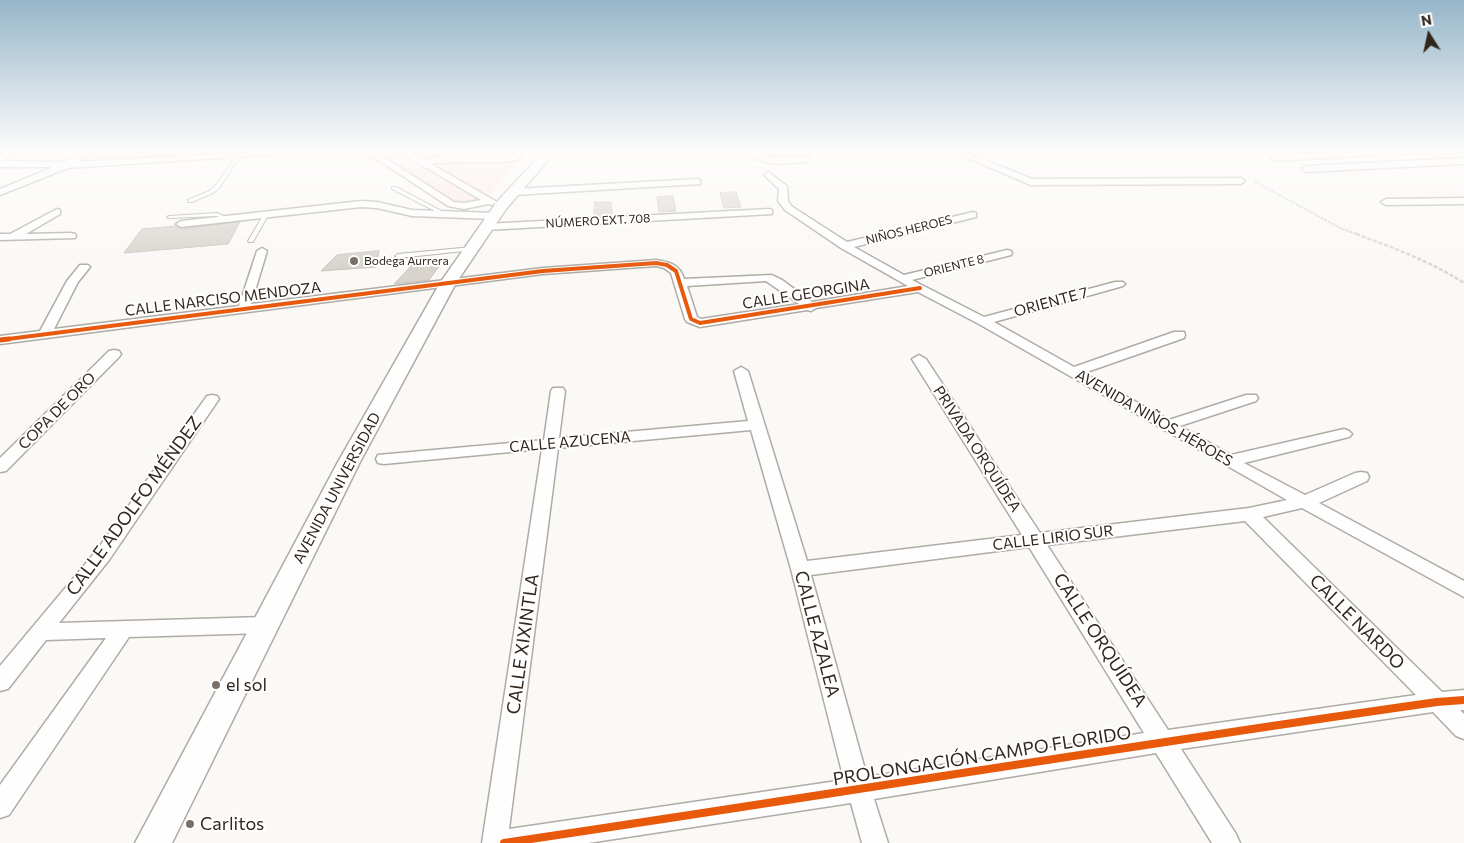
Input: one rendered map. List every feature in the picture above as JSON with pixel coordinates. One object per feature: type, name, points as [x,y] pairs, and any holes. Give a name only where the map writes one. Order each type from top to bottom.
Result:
[{"type":"street","points":[[430,190],[451,204],[497,208]]},
{"type":"street","points":[[469,190],[497,208]]},
{"type":"street","name":"AVENIDA UNIVERSIDAD","points":[[153,843],[349,462],[448,283],[497,208],[513,190]]},
{"type":"street","points":[[181,224],[361,204],[377,205],[412,213],[443,213],[633,190]]},
{"type":"street","name":"AVENIDA NIÑOS HÉROES","points":[[784,190],[783,201],[788,208],[845,246],[902,280],[983,321],[1166,426],[1464,590]]},
{"type":"street","points":[[1386,202],[1464,201]]},
{"type":"street","name":"NÚMERO EXT. 708","points":[[497,208],[769,212]]},
{"type":"street","points":[[12,237],[57,212]]},
{"type":"street","name":"NIÑOS HEROES","points":[[845,246],[973,215]]},
{"type":"street","points":[[0,237],[71,236]]},
{"type":"street","points":[[244,308],[262,251]]},
{"type":"street","name":"ORIENTE 8","points":[[902,280],[1007,253]]},
{"type":"street","name":"CALLE NARCISO MENDOZA","points":[[0,340],[543,271],[663,264],[676,271],[680,283]]},
{"type":"street","points":[[45,334],[74,281],[84,267]]},
{"type":"street","points":[[680,283],[768,277],[811,306]]},
{"type":"street","name":"CALLE GEORGINA","points":[[680,283],[691,319],[695,322],[710,323],[920,288]]},
{"type":"street","name":"ORIENTE 7","points":[[983,321],[1119,284]]},
{"type":"street","points":[[1073,372],[1179,335]]},
{"type":"street","name":"COPA DE ORO","points":[[0,468],[114,354]]},
{"type":"street","name":"PRIVADA ORQUÍDEA","points":[[919,359],[1036,540]]},
{"type":"street","name":"CALLE AZALEA","points":[[741,371],[800,569],[875,843]]},
{"type":"street","name":"CALLE XIXINTLA","points":[[495,843],[558,391]]},
{"type":"street","points":[[1166,426],[1252,398]]},
{"type":"street","name":"CALLE ADOLFO MÉNDEZ","points":[[0,682],[103,555],[212,399]]},
{"type":"street","name":"CALLE AZUCENA","points":[[384,459],[756,425]]},
{"type":"street","points":[[1229,461],[1344,434]]},
{"type":"street","name":"CALLE LIRIO SUR","points":[[800,569],[1249,514],[1305,502],[1361,477]]},
{"type":"street","name":"CALLE NARDO","points":[[1249,514],[1464,729]]},
{"type":"street","name":"CALLE ORQUÍDEA","points":[[1036,540],[1227,843]]},
{"type":"street","points":[[40,632],[264,625]]},
{"type":"street","points":[[0,806],[124,629]]},
{"type":"street","name":"PROLONGACIÓN CAMPO FLORIDO","points":[[504,843],[583,838],[859,790],[1164,741],[1437,702],[1464,700]]},
{"type":"lane","points":[[190,201],[213,190]]},
{"type":"lane","points":[[399,190],[443,213]]},
{"type":"lane","points":[[168,217],[217,214],[228,219]]},
{"type":"lane","points":[[251,240],[266,215]]},
{"type":"lane","points":[[398,256],[472,249]]},
{"type":"path","points":[[1272,190],[1340,228],[1403,251],[1447,272],[1464,283]]},
{"type":"shaded area","points":[[427,190],[494,190],[486,200],[449,202]]},
{"type":"building","points":[[736,192],[741,207],[724,208],[720,193]]},
{"type":"building","points":[[673,196],[676,211],[659,212],[657,197]]},
{"type":"building","points":[[595,202],[611,202],[612,215],[594,216]]},
{"type":"building","points":[[240,222],[228,244],[124,253],[142,229],[176,226],[181,229]]},
{"type":"building","name":"Bodega Aurrera","points":[[379,251],[376,267],[321,271],[337,255]]},
{"type":"building","points":[[444,260],[429,280],[394,284],[415,262]]},
{"type":"cycle path","points":[[0,340],[543,271],[656,263],[667,265],[676,271],[691,319],[700,323],[920,288]]},
{"type":"cycle path","points":[[504,843],[859,790],[1164,741],[1437,702],[1464,700]]},
{"type":"place","name":"Bodega Aurrera","points":[[354,261]]},
{"type":"place","name":"el sol","points":[[216,685]]},
{"type":"place","name":"Carlitos","points":[[190,824]]}]
